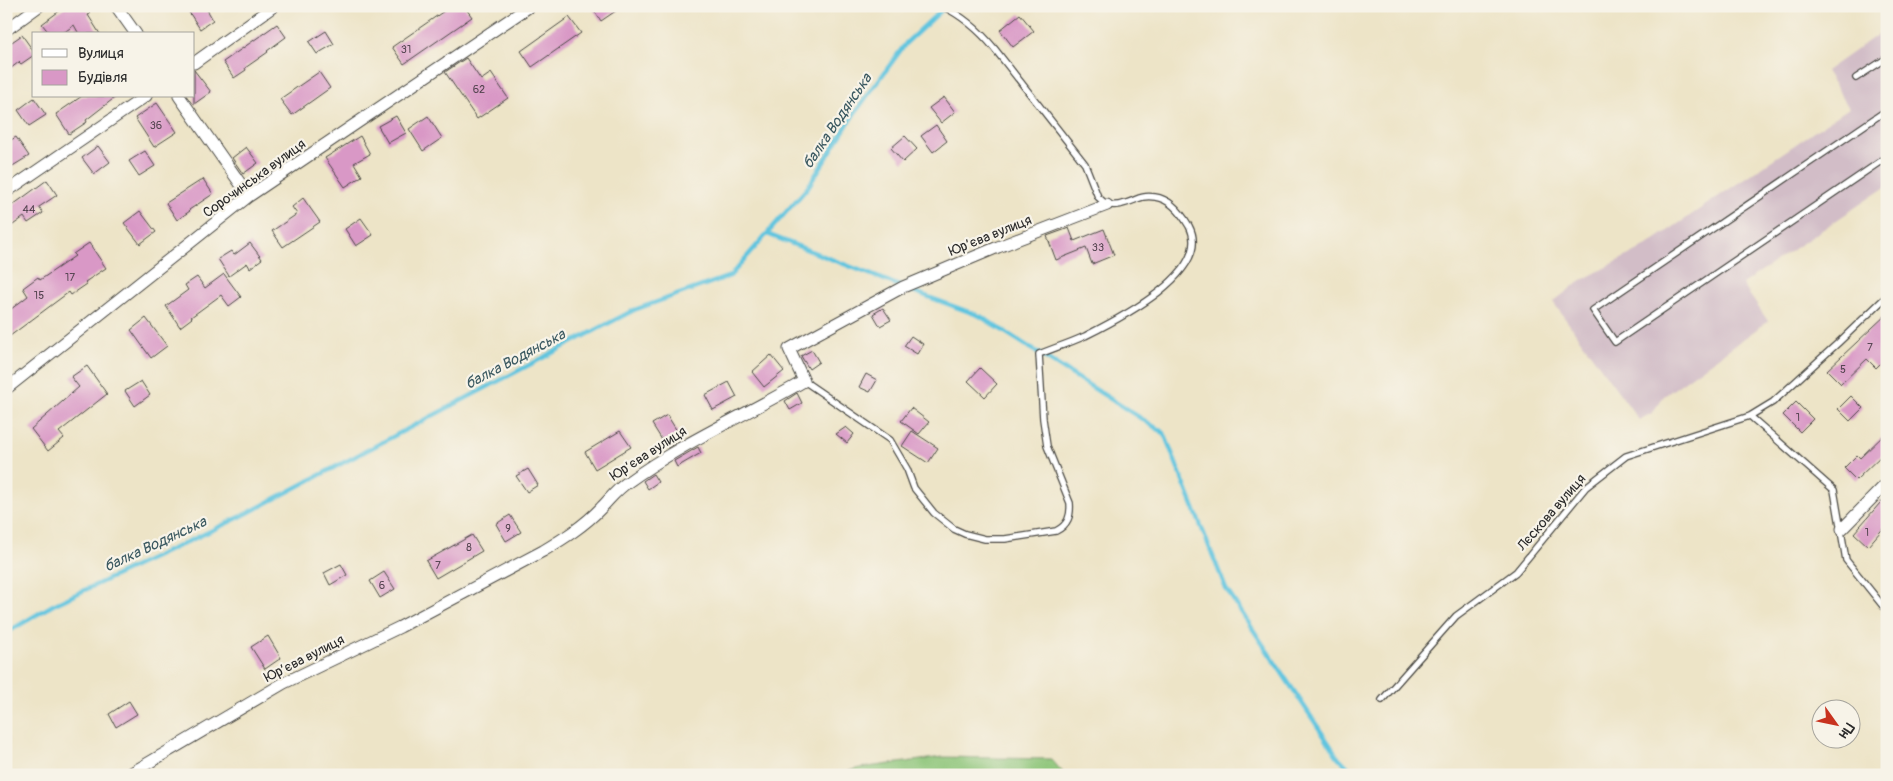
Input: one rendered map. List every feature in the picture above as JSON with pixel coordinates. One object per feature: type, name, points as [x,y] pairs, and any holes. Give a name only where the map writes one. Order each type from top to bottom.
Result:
[{"type":"street","points":[[6,30],[39,6]]},
{"type":"street","points":[[116,6],[135,32]]},
{"type":"street","points":[[195,62],[274,6]]},
{"type":"street","name":"Сорочинська вулиця","points":[[6,389],[249,196],[530,6]]},
{"type":"street","points":[[6,192],[143,98]]},
{"type":"street","points":[[180,98],[249,196]]},
{"type":"street","name":"Юр’єва вулиця","points":[[128,775],[284,683],[400,627],[542,551],[584,523],[615,492],[629,481],[694,441],[762,406],[804,381],[789,349],[903,287],[1107,204]]},
{"type":"street","points":[[1842,529],[1887,483]]},
{"type":"lane","points":[[804,381],[890,440],[907,468],[914,488],[934,513],[954,529],[985,539],[1005,539],[1049,533],[1062,528],[1068,522],[1071,513],[1070,503],[1048,446],[1043,419],[1039,354],[1084,336],[1144,303],[1176,276],[1188,261],[1194,247],[1192,231],[1183,215],[1172,205],[1158,198],[1139,197],[1122,205],[1107,204],[1098,197],[1085,164],[1035,98],[980,32],[952,11],[942,6]]},
{"type":"lane","points":[[1856,78],[1887,58]]},
{"type":"lane","points":[[1887,110],[1593,310],[1615,342],[1887,157]]},
{"type":"lane","name":"Лєскова вулиця","points":[[1382,700],[1456,616],[1516,572],[1586,487],[1626,456],[1750,416],[1772,402],[1887,296]]},
{"type":"lane","points":[[1750,416],[1834,490],[1846,560],[1887,611]]},
{"type":"shaded area","points":[[1887,28],[1887,186],[1742,284],[1768,321],[1664,396],[1652,413],[1639,420],[1553,302],[1580,281],[1644,247],[1849,108],[1826,71]]},
{"type":"green space","points":[[943,757],[1051,759],[1065,775],[832,775],[860,768]]},
{"type":"building","points":[[66,6],[85,6],[90,14],[88,15],[99,32],[78,32],[74,25],[65,32],[48,32],[42,24]]},
{"type":"building","points":[[185,6],[205,6],[213,20],[200,29]]},
{"type":"building","points":[[441,6],[464,6],[472,17],[404,64],[392,47],[444,11]]},
{"type":"building","points":[[591,6],[623,6],[601,21]]},
{"type":"building","points":[[1020,14],[1034,31],[1013,47],[1000,30]]},
{"type":"building","points":[[569,17],[581,33],[532,67],[521,51]]},
{"type":"building","points":[[277,24],[286,37],[234,78],[223,62]]},
{"type":"building","points":[[326,31],[334,44],[317,54],[309,42]]},
{"type":"building","points":[[22,35],[32,49],[32,56],[21,64],[19,62],[6,72],[6,46]]},
{"type":"building","points":[[466,58],[481,80],[491,73],[508,98],[477,119],[445,72]]},
{"type":"building","points":[[195,71],[211,92],[194,104],[195,98]]},
{"type":"building","points":[[319,72],[330,88],[292,115],[280,99]]},
{"type":"building","points":[[944,97],[955,112],[941,123],[929,108]]},
{"type":"building","points":[[34,98],[46,115],[29,126],[18,110]]},
{"type":"building","points":[[79,98],[114,98],[86,120],[87,122],[69,134],[56,114]]},
{"type":"building","points":[[157,103],[177,132],[154,147],[135,118]]},
{"type":"building","points":[[396,116],[406,133],[388,143],[378,126]]},
{"type":"building","points":[[428,116],[442,138],[423,151],[409,129]]},
{"type":"building","points":[[936,125],[947,141],[933,152],[921,136]]},
{"type":"building","points":[[360,136],[370,154],[354,163],[362,176],[345,187],[325,158]]},
{"type":"building","points":[[905,136],[917,149],[903,162],[891,148]]},
{"type":"building","points":[[16,137],[29,156],[6,170],[6,143]]},
{"type":"building","points":[[98,146],[110,162],[94,174],[82,158]]},
{"type":"building","points":[[246,147],[258,163],[243,174],[232,158]]},
{"type":"building","points":[[145,151],[155,166],[139,176],[129,161]]},
{"type":"building","points":[[203,179],[213,194],[177,220],[166,203]]},
{"type":"building","points":[[47,180],[57,195],[39,207],[43,213],[28,223],[24,217],[6,230],[6,210]]},
{"type":"building","points":[[303,198],[320,222],[283,247],[272,231],[297,214],[292,207]]},
{"type":"building","points":[[140,211],[156,232],[140,244],[124,223]]},
{"type":"building","points":[[361,218],[373,235],[356,246],[345,229]]},
{"type":"building","points":[[1069,228],[1074,241],[1104,229],[1114,255],[1092,264],[1086,248],[1056,260],[1047,236]]},
{"type":"building","points":[[89,243],[106,268],[85,282],[87,284],[71,295],[69,292],[6,339],[6,313],[28,296],[23,288],[38,277],[40,280],[75,256],[73,254]]},
{"type":"building","points":[[250,243],[262,259],[250,268],[247,263],[229,276],[218,259],[231,251],[234,255]]},
{"type":"building","points":[[224,274],[241,297],[229,306],[221,295],[180,327],[166,306],[188,290],[185,285],[197,277],[205,288]]},
{"type":"building","points":[[883,308],[891,320],[880,326],[873,314]]},
{"type":"building","points":[[1887,314],[1887,357],[1876,368],[1867,359],[1841,384],[1827,370]]},
{"type":"building","points":[[146,318],[167,346],[151,358],[131,330]]},
{"type":"building","points":[[911,336],[923,344],[917,354],[904,346]]},
{"type":"building","points":[[812,350],[819,362],[809,369],[801,356]]},
{"type":"building","points":[[771,355],[784,371],[764,387],[752,372]]},
{"type":"building","points":[[87,366],[107,394],[59,432],[64,438],[48,451],[31,429],[79,387],[71,377]]},
{"type":"building","points":[[980,368],[997,384],[985,397],[968,381]]},
{"type":"building","points":[[866,374],[877,380],[870,392],[859,387]]},
{"type":"building","points":[[141,381],[150,395],[135,406],[125,391]]},
{"type":"building","points":[[729,382],[737,397],[713,410],[705,395]]},
{"type":"building","points":[[797,393],[802,403],[790,410],[785,401]]},
{"type":"building","points":[[1851,396],[1863,408],[1850,421],[1838,409]]},
{"type":"building","points":[[1796,402],[1813,419],[1800,432],[1783,415]]},
{"type":"building","points":[[911,408],[929,422],[919,434],[901,421]]},
{"type":"building","points":[[667,415],[682,439],[667,448],[652,424]]},
{"type":"building","points":[[846,427],[854,434],[847,443],[836,434]]},
{"type":"building","points":[[620,431],[631,447],[595,469],[585,452]]},
{"type":"building","points":[[912,431],[938,448],[928,463],[902,446]]},
{"type":"building","points":[[1887,432],[1887,450],[1856,480],[1844,468],[1857,455],[1860,458]]},
{"type":"building","points":[[698,447],[701,453],[677,467],[674,461]]},
{"type":"building","points":[[528,469],[538,485],[527,492],[516,476]]},
{"type":"building","points":[[653,474],[658,482],[648,489],[643,481]]},
{"type":"building","points":[[1887,495],[1887,524],[1868,546],[1854,533]]},
{"type":"building","points":[[510,515],[521,532],[506,541],[496,524]]},
{"type":"building","points":[[472,535],[482,551],[436,578],[426,561]]},
{"type":"building","points":[[341,564],[347,575],[330,585],[324,573]]},
{"type":"building","points":[[384,572],[395,589],[380,598],[370,581]]},
{"type":"building","points":[[268,636],[281,658],[265,669],[251,647]]},
{"type":"building","points":[[129,701],[137,714],[116,727],[109,714]]},
{"type":"waterway","name":"балка Водянська","points":[[6,633],[53,605],[240,517],[634,310],[730,276],[808,187],[854,114],[906,43],[946,6]]},
{"type":"waterway","points":[[767,234],[900,286]]},
{"type":"waterway","points":[[907,289],[980,316],[1164,433],[1226,589],[1338,757],[1356,775]]}]
